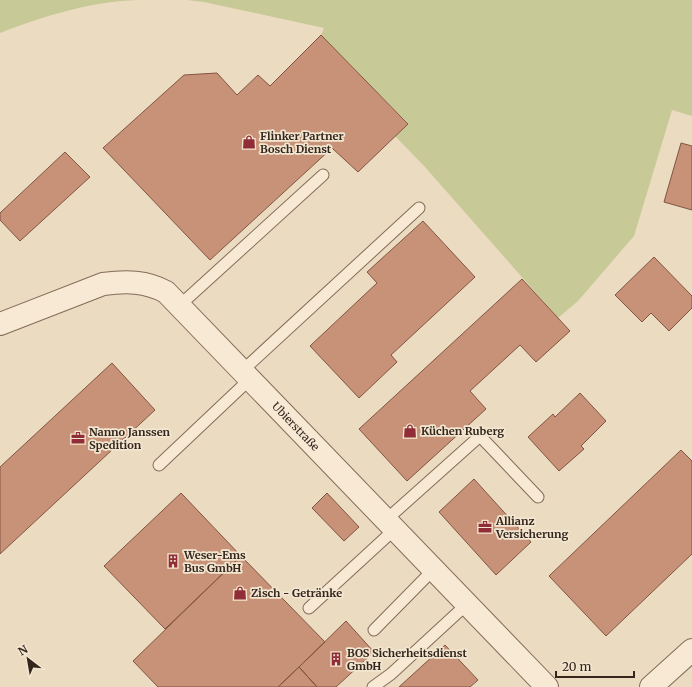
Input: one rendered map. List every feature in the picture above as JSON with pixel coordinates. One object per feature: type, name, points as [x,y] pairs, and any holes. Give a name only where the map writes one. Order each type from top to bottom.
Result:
[{"type":"street","name":"Ubierstraße","points":[[0,324],[103,284],[121,281],[139,282],[155,286],[166,292],[548,687]]},
{"type":"street","points":[[651,687],[692,650]]},
{"type":"lane","points":[[179,306],[323,175]]},
{"type":"lane","points":[[159,465],[246,375],[420,208]]},
{"type":"lane","points":[[310,608],[390,524],[480,436],[538,497]]},
{"type":"lane","points":[[374,630],[434,569]]},
{"type":"lane","points":[[373,687],[391,674],[467,604]]},
{"type":"green space","points":[[0,0],[137,0],[119,1],[67,11],[0,33]]},
{"type":"green space","points":[[187,0],[692,0],[692,116],[672,110],[634,236],[578,301],[558,318],[425,167],[395,136],[408,123],[321,35],[324,28],[204,2]]},
{"type":"building","name":"Flinker Partner Bosch Dienst","points":[[321,35],[408,124],[358,172],[332,148],[210,260],[103,148],[184,75],[217,73],[237,95],[258,75],[270,86]]},
{"type":"building","points":[[681,143],[692,146],[692,210],[664,202]]},
{"type":"building","points":[[65,152],[90,177],[20,241],[0,220],[0,213]]},
{"type":"building","points":[[423,221],[475,277],[391,355],[397,362],[359,398],[310,346],[377,283],[367,272]]},
{"type":"building","points":[[654,257],[692,296],[692,308],[669,331],[651,313],[642,322],[615,295]]},
{"type":"building","points":[[522,279],[570,331],[536,362],[520,345],[470,391],[486,409],[407,481],[359,429]]},
{"type":"building","name":"Nanno Janssen Spedition","points":[[112,363],[155,410],[0,554],[0,467]]},
{"type":"building","points":[[580,393],[606,421],[581,446],[584,449],[559,471],[528,437],[553,414],[555,417]]},
{"type":"building","points":[[681,450],[692,461],[692,554],[606,636],[549,576]]},
{"type":"building","points":[[474,479],[531,542],[496,575],[439,512]]},
{"type":"building","name":"Weser-Ems Bus GmbH","points":[[181,493],[241,556],[165,629],[104,566]]},
{"type":"building","points":[[327,493],[359,527],[344,541],[312,508]]},
{"type":"building","name":"Zisch - Getränke","points":[[241,556],[325,642],[278,687],[158,687],[133,661]]},
{"type":"building","name":"BOS Sicherheitsdienst GmbH","points":[[346,621],[374,652],[336,687],[317,687],[299,667]]},
{"type":"building","points":[[445,645],[478,680],[470,687],[399,687]]},
{"type":"building","points":[[299,667],[317,687],[278,687]]},
{"type":"place","name":"Flinker Partner Bosch Dienst","points":[[249,142]]},
{"type":"place","name":"Küchen Ruberg","points":[[410,431]]},
{"type":"place","name":"Nanno Janssen Spedition","points":[[78,438]]},
{"type":"place","name":"Allianz Versicherung","points":[[485,527]]},
{"type":"place","name":"Weser-Ems Bus GmbH","points":[[173,561]]},
{"type":"place","name":"Zisch - Getränke","points":[[240,593]]},
{"type":"place","name":"BOS Sicherheitsdienst GmbH","points":[[336,659]]}]
